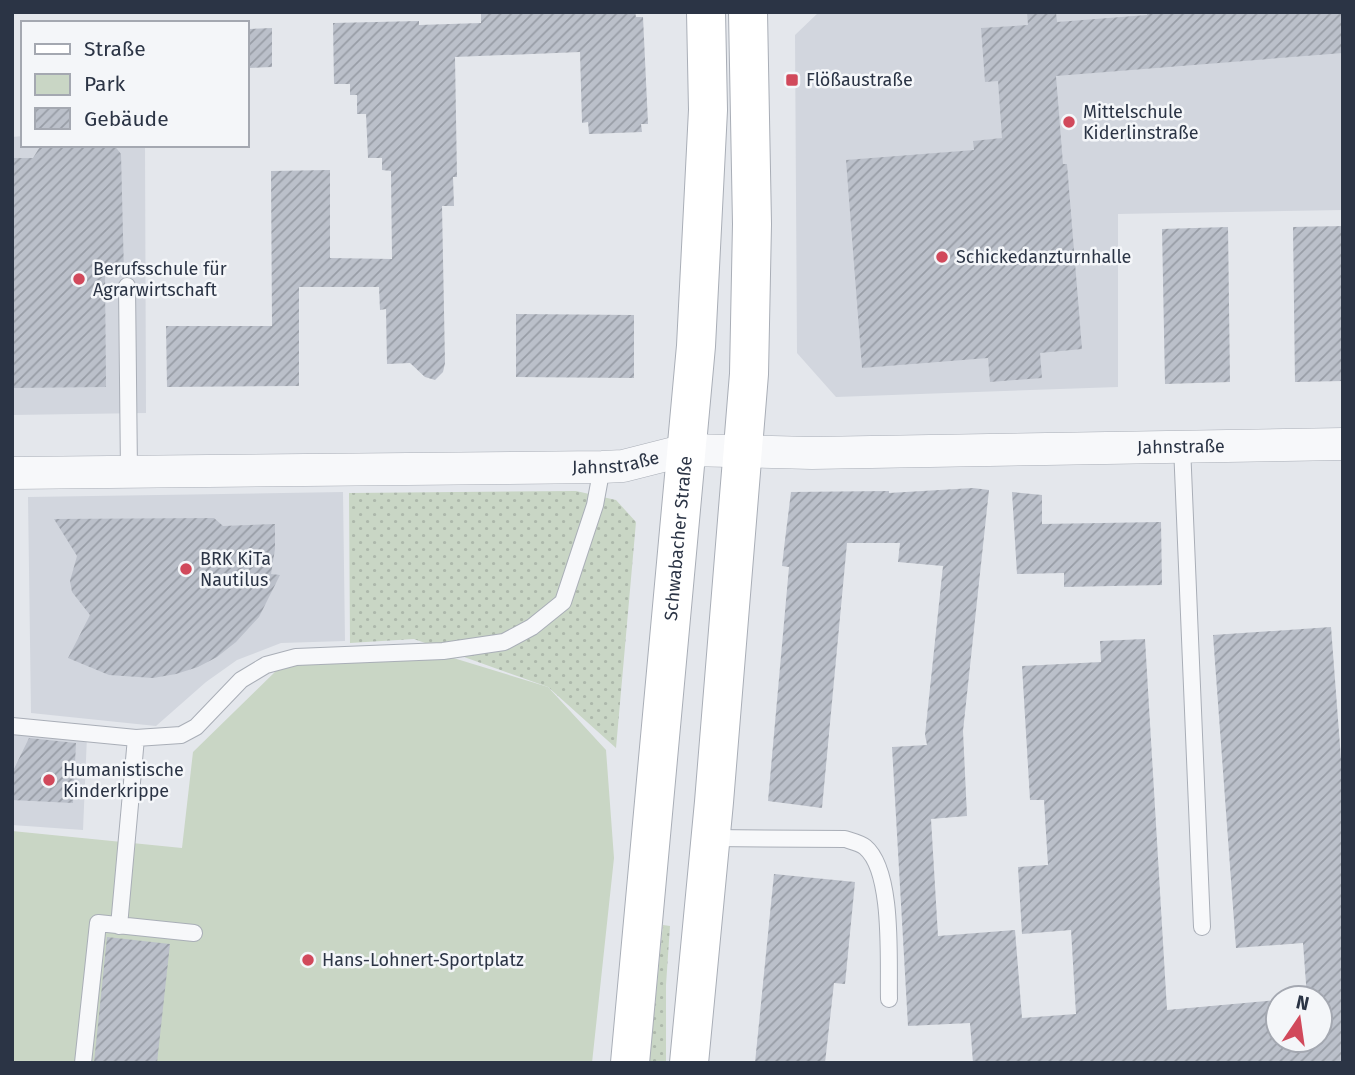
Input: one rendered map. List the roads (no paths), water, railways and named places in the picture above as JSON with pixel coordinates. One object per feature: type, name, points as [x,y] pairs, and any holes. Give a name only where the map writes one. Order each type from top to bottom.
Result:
[{"type":"main road","name":"Schwabacher Straße","points":[[630,1063],[686,450],[703,232],[708,110],[706,12]]},
{"type":"main road","points":[[689,1063],[749,374],[752,224],[748,12]]},
{"type":"street","name":"Jahnstraße","points":[[12,473],[623,467],[686,450],[812,453],[1343,444]]},
{"type":"lane","points":[[127,286],[130,473]]},
{"type":"lane","points":[[1182,446],[1202,927]]},
{"type":"lane","points":[[12,726],[136,738],[181,735],[197,727],[242,680],[266,665],[286,659],[443,650],[504,642],[532,627],[563,602],[595,505],[602,467]]},
{"type":"lane","points":[[119,926],[136,738]]},
{"type":"lane","points":[[710,838],[845,839],[864,846],[878,862],[887,904],[889,999]]},
{"type":"lane","points":[[83,1063],[98,923],[194,933]]},
{"type":"place","name":"Flößaustraße","points":[[792,80]]},
{"type":"place","name":"Mittelschule Kiderlinstraße","points":[[1069,122]]},
{"type":"place","name":"Schickedanzturnhalle","points":[[942,257]]},
{"type":"place","name":"Berufsschule für Agrarwirtschaft","points":[[79,279]]},
{"type":"place","name":"BRK KiTa Nautilus","points":[[186,569]]},
{"type":"place","name":"Humanistische Kinderkrippe","points":[[49,780]]},
{"type":"place","name":"Hans-Lohnert-Sportplatz","points":[[308,960]]}]
